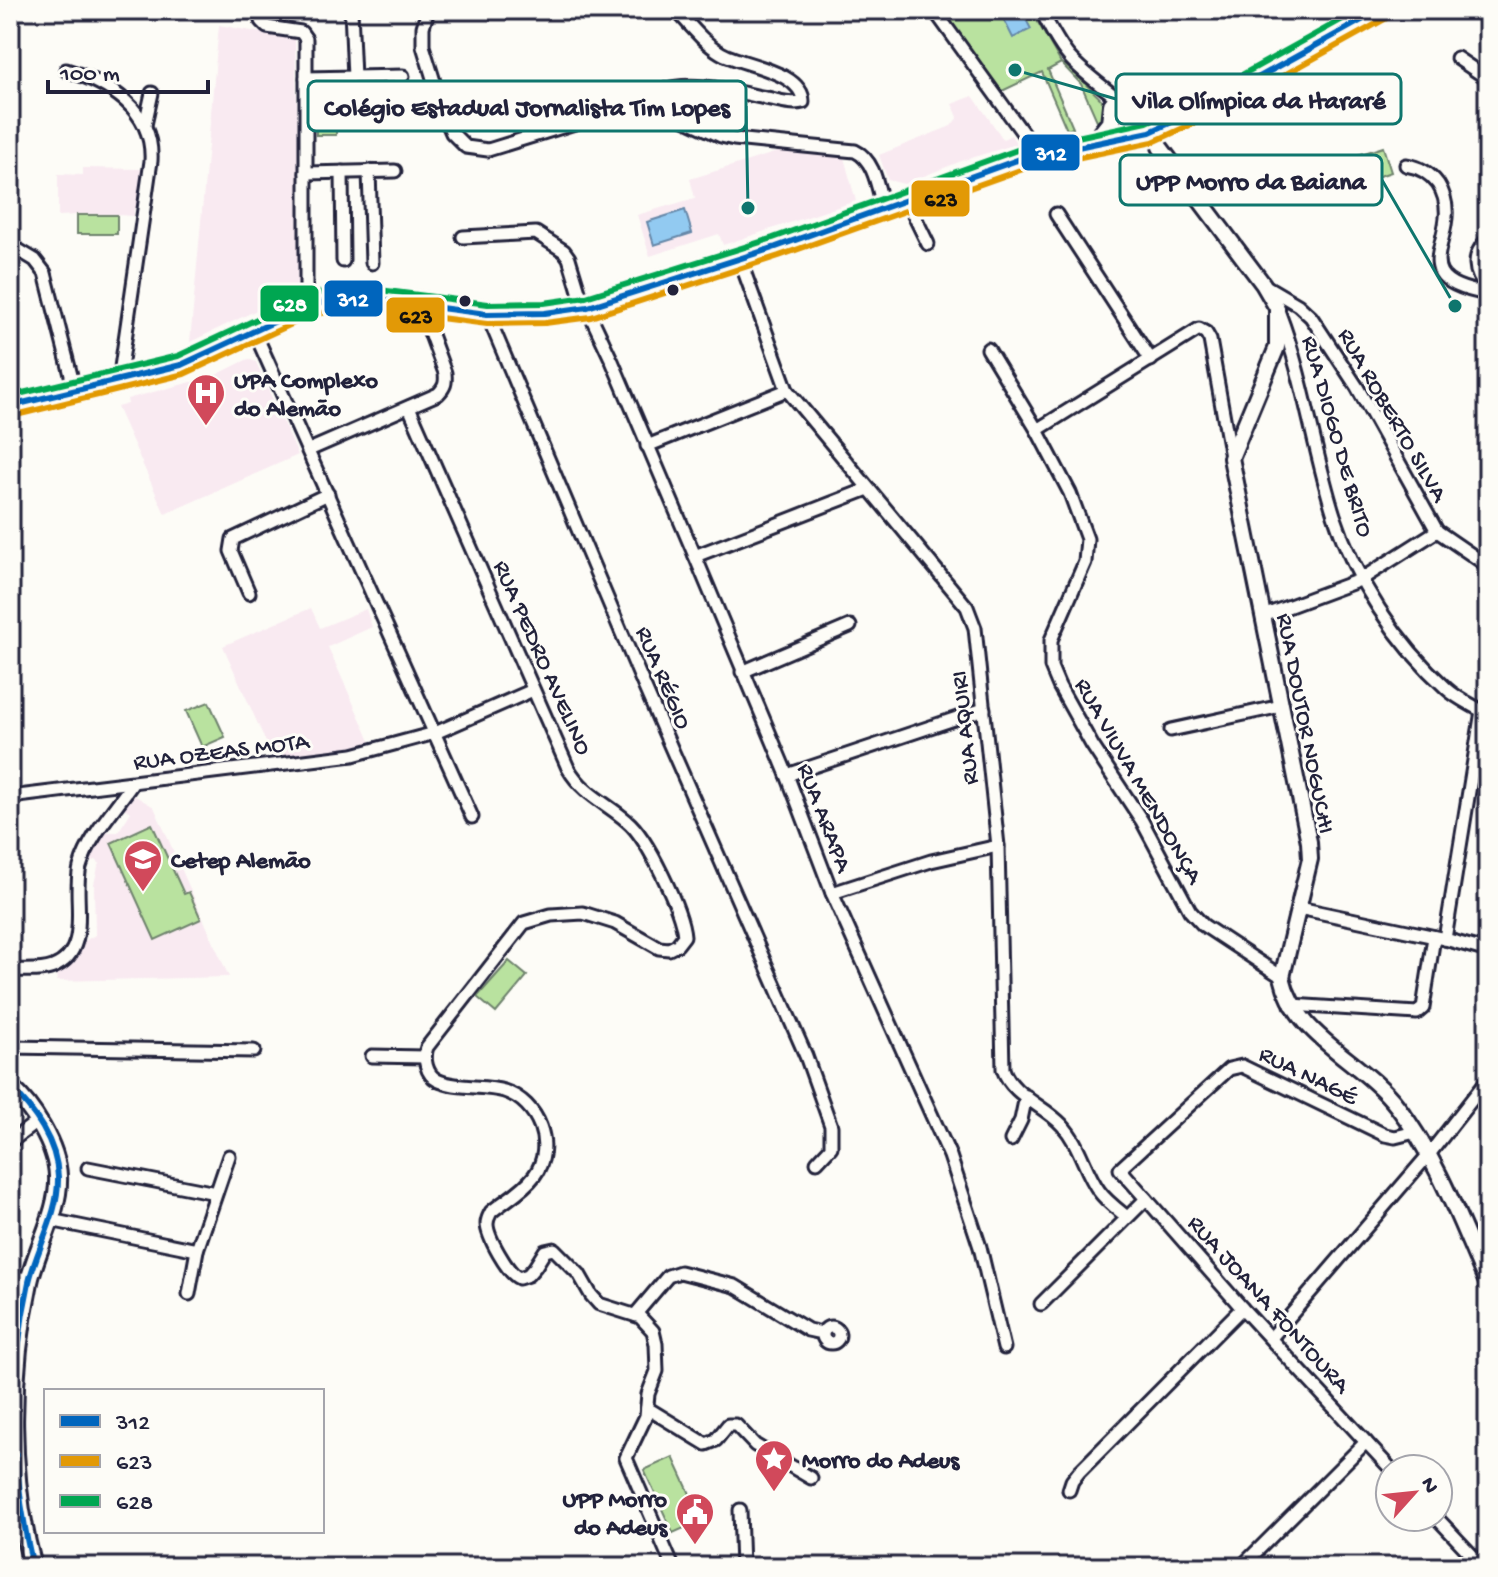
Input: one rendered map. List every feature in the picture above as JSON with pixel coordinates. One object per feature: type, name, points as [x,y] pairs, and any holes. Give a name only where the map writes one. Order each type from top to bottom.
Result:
[{"type":"main road","points":[[10,406],[187,363],[306,307],[332,300],[363,298],[487,314],[545,313],[588,307],[740,260],[884,210],[967,176],[1038,154],[1095,143],[1151,138],[1380,10]]},
{"type":"main road","points":[[1095,143],[1111,123],[1110,97]]},
{"type":"main road","points":[[10,1087],[39,1120],[51,1147],[58,1176],[50,1220],[29,1279],[12,1423],[18,1493],[33,1567]]},
{"type":"street","points":[[260,10],[261,21],[267,27],[301,32],[307,45],[306,307]]},
{"type":"street","points":[[351,10],[354,77]]},
{"type":"street","points":[[428,10],[422,35],[428,65],[452,133],[466,147],[488,150],[630,106],[656,90],[679,86],[725,90],[790,103],[803,102],[797,87],[765,67],[718,51],[676,10]]},
{"type":"street","points":[[931,10],[937,14],[1038,154]]},
{"type":"street","points":[[1041,10],[1067,54],[1151,138],[1263,284],[1277,308],[1278,335],[1274,359],[1231,458]]},
{"type":"street","points":[[1457,58],[1485,81]]},
{"type":"street","points":[[66,70],[117,93],[145,125],[150,137],[151,161],[119,381]]},
{"type":"street","points":[[306,78],[403,76]]},
{"type":"street","points":[[145,125],[152,93]]},
{"type":"street","points":[[630,106],[654,105],[734,139],[855,151],[870,162],[884,210]]},
{"type":"street","points":[[1406,165],[1430,175],[1444,200],[1446,224],[1437,251],[1440,270],[1457,288],[1488,292]]},
{"type":"street","points":[[369,171],[372,263]]},
{"type":"street","points":[[306,173],[395,171]]},
{"type":"street","points":[[342,172],[343,261]]},
{"type":"street","points":[[907,201],[928,244]]},
{"type":"street","points":[[1056,214],[1151,360]]},
{"type":"street","name":"RUA ARAPA","points":[[463,237],[529,233],[545,237],[567,254],[579,291],[787,775],[832,893],[950,1156],[980,1247],[1004,1348]]},
{"type":"street","points":[[1488,239],[1476,257],[1476,268],[1488,292]]},
{"type":"street","points":[[10,245],[35,260],[45,273],[75,391]]},
{"type":"street","name":"RUA AQUIRI","points":[[740,260],[787,390],[967,607],[975,628],[998,846],[1001,1059],[1010,1085],[1045,1108],[1064,1127],[1077,1146],[1097,1189],[1127,1217]]},
{"type":"street","name":"RUA ROBERTO SILVA","points":[[1263,284],[1282,294],[1311,317],[1357,387],[1437,531],[1488,566]]},
{"type":"street","points":[[309,450],[438,394],[446,382],[420,305]]},
{"type":"street","name":"RUA DIOGO DE BRITO","points":[[1277,308],[1335,516],[1360,580],[1391,625],[1433,675],[1455,695],[1485,713]]},
{"type":"street","name":"RUA RÉGIO","points":[[487,314],[645,688],[806,1056],[831,1126],[831,1147],[817,1162]]},
{"type":"street","points":[[1037,430],[1199,329],[1210,340],[1231,458]]},
{"type":"street","points":[[255,333],[472,817]]},
{"type":"street","name":"RUA VIUVA MENDONÇA","points":[[988,349],[1037,430],[1070,493],[1087,539],[1085,562],[1051,640],[1051,667],[1059,686],[1092,745],[1148,831],[1190,911],[1203,925],[1282,977]]},
{"type":"street","points":[[647,446],[787,390]]},
{"type":"street","name":"RUA PEDRO AVELINO","points":[[409,407],[576,783],[628,821],[649,848],[682,922],[684,936],[675,946],[659,948],[615,923],[583,913],[551,915],[524,923],[427,1047],[425,1057]]},
{"type":"street","name":"RUA DOUTOR NOGUCHI","points":[[1231,458],[1310,851],[1282,977]]},
{"type":"street","points":[[695,556],[868,489]]},
{"type":"street","points":[[249,593],[231,551],[233,539],[328,494]]},
{"type":"street","points":[[1263,616],[1360,580],[1437,531]]},
{"type":"street","points":[[742,672],[850,626]]},
{"type":"street","name":"RUA OZEAS MOTA","points":[[10,797],[353,755],[435,733],[533,690]]},
{"type":"street","points":[[1171,730],[1281,706]]},
{"type":"street","points":[[787,775],[984,709]]},
{"type":"street","points":[[1291,1005],[1417,1013],[1423,1008],[1485,713]]},
{"type":"street","points":[[10,970],[53,967],[73,951],[78,938],[80,867],[93,839],[132,784]]},
{"type":"street","points":[[832,893],[931,861],[998,846]]},
{"type":"street","points":[[1299,908],[1488,951]]},
{"type":"street","points":[[1282,977],[1291,1005],[1304,1021],[1378,1083],[1430,1153],[1488,1285]]},
{"type":"street","points":[[10,1047],[254,1051]]},
{"type":"street","points":[[372,1056],[425,1057],[431,1075],[440,1081],[510,1093],[527,1103],[538,1120],[544,1142],[540,1166],[524,1188],[491,1212],[489,1231],[508,1270],[519,1278],[528,1275],[545,1251],[554,1249],[579,1274],[599,1304],[635,1315],[649,1325],[656,1344],[657,1371],[648,1394],[646,1416],[626,1458],[673,1567]]},
{"type":"street","name":"RUA NAGÉ","points":[[1121,1166],[1237,1065],[1385,1135],[1395,1137],[1415,1132]]},
{"type":"street","points":[[1271,1338],[1430,1153],[1488,1079]]},
{"type":"street","points":[[1011,1140],[1021,1120],[1026,1096]]},
{"type":"street","points":[[10,1142],[39,1120]]},
{"type":"street","points":[[189,1294],[197,1250],[229,1156]]},
{"type":"street","name":"RUA JOANA FONTOURA","points":[[1121,1166],[1120,1172],[1376,1453]]},
{"type":"street","points":[[88,1168],[216,1193]]},
{"type":"street","points":[[1041,1304],[1146,1199]]},
{"type":"street","points":[[50,1220],[197,1250]]},
{"type":"street","points":[[635,1315],[668,1276],[680,1272],[735,1286],[808,1330],[822,1333]]},
{"type":"street","points":[[10,1283],[20,1278],[29,1279]]},
{"type":"street","points":[[1069,1490],[1079,1472],[1242,1308]]},
{"type":"street","points":[[647,1408],[706,1444],[716,1440],[725,1427],[734,1424],[755,1445],[811,1478]]},
{"type":"street","points":[[1241,1567],[1366,1442]]},
{"type":"street","points":[[740,1510],[742,1567]]},
{"type":"street","points":[[1451,1533],[1483,1567]]},
{"type":"shaded area","points":[[219,25],[295,39],[302,283],[297,291],[190,342]]},
{"type":"shaded area","points":[[973,96],[1003,139],[1011,135],[1017,144],[964,160],[904,184],[888,180],[879,155],[951,126],[958,117],[952,104]]},
{"type":"shaded area","points":[[787,149],[843,154],[856,201],[723,245],[719,234],[650,256],[637,215],[695,198],[690,179]]},
{"type":"shaded area","points":[[83,168],[142,169],[134,216],[117,215],[117,234],[77,234],[77,215],[58,216],[58,174],[83,175]]},
{"type":"shaded area","name":"UPA Complexo do Alemão","points":[[248,359],[256,362],[298,455],[165,514],[117,407],[128,404],[127,399],[214,376]]},
{"type":"shaded area","points":[[311,608],[320,628],[366,609],[372,627],[328,647],[371,743],[351,750],[274,760],[223,646]]},
{"type":"shaded area","name":"Cetep Alemão","points":[[132,794],[154,807],[229,977],[57,981],[56,974],[74,961],[83,942],[95,935],[94,884],[99,863],[96,860],[89,862],[105,832],[118,832],[131,812],[124,808]]},
{"type":"green space","points":[[937,10],[1031,10],[1061,63],[1048,70],[1073,128],[1067,130],[1042,72],[998,93]]},
{"type":"green space","points":[[1061,63],[1106,104],[1104,120],[1098,123],[1081,84]]},
{"type":"green space","points":[[316,109],[336,109],[336,135],[316,135]]},
{"type":"green space","points":[[1383,147],[1391,172],[1364,181],[1355,156]]},
{"type":"green space","points":[[77,215],[117,215],[117,234],[77,234]]},
{"type":"green space","points":[[209,702],[225,737],[202,747],[186,711]]},
{"type":"green space","points":[[152,824],[184,894],[189,892],[201,919],[155,940],[111,843]]},
{"type":"green space","points":[[509,961],[527,976],[496,1013],[477,997]]},
{"type":"green space","points":[[673,1457],[702,1520],[673,1533],[644,1470]]},
{"type":"water","points":[[999,10],[1021,10],[1031,29],[1013,38]]},
{"type":"water","points":[[685,210],[692,233],[654,245],[647,222]]},
{"type":"transit line","name":"628","points":[[10,396],[178,356],[302,298],[330,290],[364,288],[488,304],[544,303],[586,297],[773,238],[1017,150],[1147,122],[1204,96],[1359,10]]},
{"type":"transit line","name":"312","points":[[10,406],[181,365],[306,307],[332,300],[363,298],[487,314],[545,313],[588,307],[776,247],[1020,159],[1150,132],[1209,105],[1380,10]]},
{"type":"transit line","name":"623","points":[[12,416],[184,374],[309,316],[334,310],[363,308],[487,324],[545,323],[591,317],[779,256],[1023,169],[1153,142],[1214,114],[1385,19]]},
{"type":"transit line","name":"312","points":[[10,1087],[49,1139],[58,1177],[55,1204],[29,1282],[15,1389],[20,1496],[33,1567]]},
{"type":"place","name":"Vila Olímpica da Itararé","points":[[1015,70]]},
{"type":"place","name":"Colégio Estadual Jornalista Tim Lopes","points":[[748,208]]},
{"type":"place","name":"UPP Morro da Baiana","points":[[1455,306]]},
{"type":"place","name":"UPA Complexo do Alemão","points":[[206,427]]},
{"type":"place","name":"Cetep Alemão","points":[[143,893]]},
{"type":"place","name":"Morro do Adeus","points":[[774,1493]]},
{"type":"place","name":"UPP Morro do Adeus","points":[[695,1546]]}]
